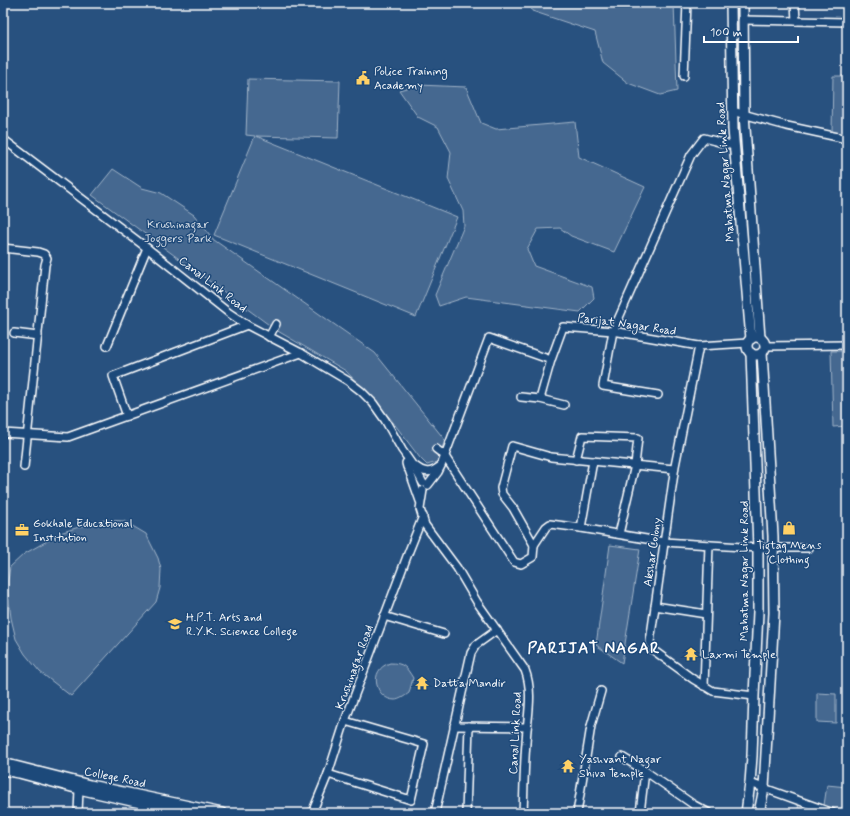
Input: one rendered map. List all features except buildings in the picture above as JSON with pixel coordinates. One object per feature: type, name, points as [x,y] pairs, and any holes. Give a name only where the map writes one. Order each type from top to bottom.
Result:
[{"type":"main road","name":"Mahatma Nagar Link Road","points":[[730,3],[734,146],[753,340]]},
{"type":"main road","name":"Mahatma Nagar Link Road","points":[[742,3],[744,114],[753,340]]},
{"type":"main road","points":[[759,813],[764,788],[774,613],[773,548],[764,341],[753,340],[748,348],[751,353],[756,355],[764,350]]},
{"type":"main road","name":"Mahatma Nagar Link Road","points":[[746,813],[752,756],[758,612],[758,548],[751,353]]},
{"type":"main road","name":"College Road","points":[[3,763],[90,785],[222,813]]},
{"type":"main road","name":"College Road","points":[[3,770],[184,813]]},
{"type":"street","points":[[684,76],[687,3]]},
{"type":"street","points":[[796,3],[796,21]]},
{"type":"street","points":[[743,20],[847,22],[846,3]]},
{"type":"street","points":[[732,111],[787,126],[847,139]]},
{"type":"street","points":[[658,395],[602,386],[613,331],[691,155],[704,138],[734,146]]},
{"type":"street","name":"Canal Link Road","points":[[3,139],[147,248],[229,313],[247,325],[301,353],[348,381],[361,391],[373,403],[385,420],[402,450],[409,465],[422,507],[435,538]]},
{"type":"street","points":[[3,248],[38,252],[44,254],[47,258],[45,265],[24,467]]},
{"type":"street","points":[[107,346],[147,248]]},
{"type":"street","points":[[269,337],[276,324]]},
{"type":"street","points":[[127,416],[113,376],[247,325]]},
{"type":"street","name":"Parijat Nagar Road","points":[[551,360],[563,327],[613,331],[699,346],[753,340]]},
{"type":"street","points":[[14,333],[38,336]]},
{"type":"street","points":[[409,465],[424,486],[438,468],[489,338],[551,360],[540,399]]},
{"type":"street","points":[[764,350],[847,345]]},
{"type":"street","name":"Akshar Colony","points":[[699,346],[674,469],[650,642],[654,650],[693,679],[713,691],[754,696]]},
{"type":"street","points":[[3,433],[68,437],[301,353]]},
{"type":"street","points":[[520,397],[540,399],[564,405]]},
{"type":"street","points":[[576,460],[582,436],[638,438],[635,465],[619,534]]},
{"type":"street","points":[[534,545],[513,508],[502,494],[501,488],[512,446],[551,457],[674,469]]},
{"type":"street","points":[[436,449],[444,455],[514,562],[521,564],[533,557],[534,545],[546,527],[550,524],[664,542],[758,548],[810,548]]},
{"type":"street","points":[[581,528],[593,462]]},
{"type":"street","points":[[409,465],[423,472],[428,472],[438,468]]},
{"type":"street","name":"Canal Link Road","points":[[424,486],[422,517],[425,524],[457,568],[477,602],[525,670],[528,679],[529,691],[523,813]]},
{"type":"street","points":[[418,529],[422,507]]},
{"type":"street","points":[[418,529],[422,517]]},
{"type":"street","name":"Krushinagar Road","points":[[312,813],[328,774],[345,721],[384,616],[418,529]]},
{"type":"street","points":[[704,686],[709,545]]},
{"type":"street","points":[[655,606],[706,614]]},
{"type":"street","points":[[384,616],[444,634]]},
{"type":"street","points":[[435,813],[471,653],[476,645],[497,630]]},
{"type":"street","points":[[577,813],[591,726],[601,691]]},
{"type":"street","points":[[328,774],[412,800],[424,744],[345,721]]},
{"type":"street","points":[[454,726],[527,727]]},
{"type":"street","points":[[466,813],[469,726]]},
{"type":"street","points":[[622,757],[694,805],[709,813]]},
{"type":"street","points":[[640,813],[645,771]]},
{"type":"street","points":[[750,783],[833,813]]},
{"type":"street","points":[[78,813],[79,789]]},
{"type":"street","points":[[692,813],[694,805]]},
{"type":"green space","points":[[531,3],[674,3],[677,91],[660,95],[628,83],[603,63],[595,32],[532,11]]},
{"type":"green space","points":[[833,76],[847,76],[847,135],[832,132]]},
{"type":"green space","points":[[248,79],[340,81],[338,138],[256,136],[457,217],[416,317],[214,235],[255,136],[246,135]]},
{"type":"green space","points":[[418,85],[466,87],[481,123],[496,129],[575,122],[579,157],[645,187],[614,252],[571,236],[560,228],[538,229],[527,249],[534,266],[592,287],[594,298],[580,312],[466,297],[439,306],[435,295],[464,226],[463,211],[448,179],[451,152],[438,127],[418,117],[399,90]]},
{"type":"green space","name":"Krushinagar Joggers Park","points":[[113,169],[142,188],[161,193],[194,215],[214,240],[375,353],[445,440],[437,462],[427,465],[420,458],[389,417],[346,371],[276,330],[92,195]]},
{"type":"green space","points":[[831,351],[847,351],[847,426],[833,427]]},
{"type":"green space","points":[[105,520],[124,521],[146,534],[158,558],[161,569],[160,588],[156,602],[71,696],[40,672],[25,654],[16,639],[11,618],[8,592],[10,567],[24,554],[63,532]]},
{"type":"green space","points":[[610,545],[640,549],[622,663],[596,645]]},
{"type":"green space","points":[[390,663],[404,666],[413,678],[409,693],[397,700],[388,699],[383,695],[377,684],[376,678],[378,672]]},
{"type":"green space","points":[[817,693],[836,694],[836,723],[817,722]]},
{"type":"green space","points":[[827,785],[847,787],[847,813],[797,813],[799,804],[823,812]]},
{"type":"place","name":"Police Training Academy","points":[[363,78]]},
{"type":"place","name":"Tigtag Mens Clothing","points":[[789,528]]},
{"type":"place","name":"Gokhale Educational Institution","points":[[22,530]]},
{"type":"place","name":"H.P.T. Arts and R.Y.K. Science College","points":[[175,624]]},
{"type":"place","name":"Laxmi Temple","points":[[691,654]]},
{"type":"place","name":"Datta Mandir","points":[[422,683]]},
{"type":"place","name":"Yashvant Nagar Shiva Temple","points":[[568,766]]},
{"type":"district","name":"PARIJAT NAGAR","points":[[594,647]]}]
